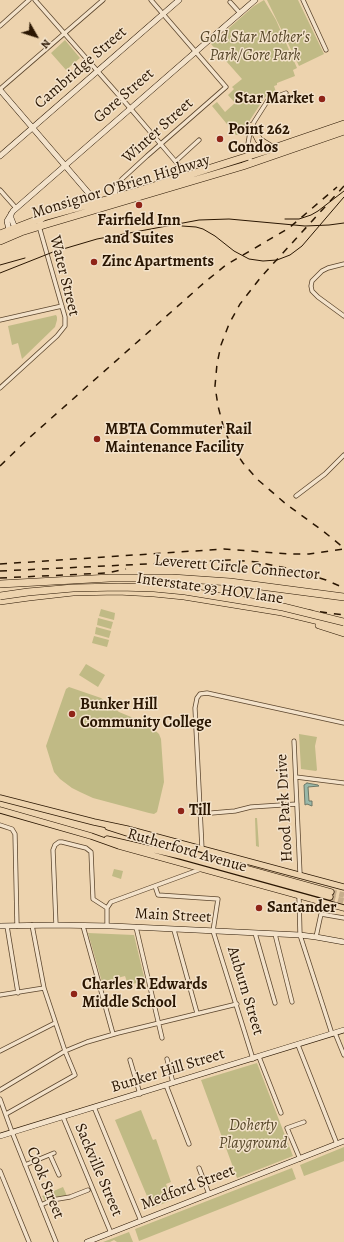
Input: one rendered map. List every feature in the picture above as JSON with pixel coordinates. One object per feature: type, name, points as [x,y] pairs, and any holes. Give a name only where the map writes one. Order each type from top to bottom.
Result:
[{"type":"highway","points":[[250,159],[272,148],[344,124]]},
{"type":"highway","points":[[252,126],[259,140],[272,148]]},
{"type":"highway","points":[[250,159],[344,130]]},
{"type":"highway","name":"Monsignor O'Brien Highway","points":[[0,234],[44,217],[99,205],[115,197],[187,174],[250,159]]},
{"type":"highway","name":"Monsignor O'Brien Highway","points":[[0,241],[99,205],[250,159]]},
{"type":"highway","name":"Leverett Circle Connector","points":[[0,580],[141,574],[188,575],[344,593]]},
{"type":"highway","name":"Leverett Circle Connector","points":[[0,584],[133,577],[187,578],[344,597]]},
{"type":"highway","points":[[0,596],[73,589],[134,588],[169,590],[238,600],[344,623]]},
{"type":"highway","name":"Interstate 93 HOV lane","points":[[0,601],[73,592],[134,592],[168,594],[282,612],[344,627]]},
{"type":"highway","points":[[238,600],[282,612]]},
{"type":"highway","points":[[238,600],[344,633]]},
{"type":"main road","name":"Cambridge Street","points":[[0,156],[179,0]]},
{"type":"main road","name":"Gore Street","points":[[12,229],[11,213],[16,208],[255,0]]},
{"type":"main road","points":[[0,90],[99,205]]},
{"type":"main road","name":"Rutherford Avenue","points":[[0,797],[300,874],[344,887]]},
{"type":"main road","points":[[0,810],[24,817]]},
{"type":"main road","points":[[0,813],[24,817]]},
{"type":"main road","name":"Rutherford Avenue","points":[[24,817],[91,836],[119,846],[344,908]]},
{"type":"main road","points":[[91,836],[142,846],[331,894],[183,851],[94,822]]},
{"type":"main road","name":"Main Street","points":[[0,926],[106,926],[300,935],[344,942]]},
{"type":"main road","name":"Bunker Hill Street","points":[[0,1136],[344,1030]]},
{"type":"main road","name":"Medford Street","points":[[87,1242],[344,1141]]},
{"type":"street","points":[[0,26],[29,0]]},
{"type":"street","points":[[35,0],[98,70],[187,174]]},
{"type":"street","points":[[0,90],[103,0]]},
{"type":"street","points":[[151,0],[195,51]]},
{"type":"street","points":[[303,0],[326,50]]},
{"type":"street","points":[[230,2],[240,12]]},
{"type":"street","name":"Winter Street","points":[[115,197],[116,189],[121,180],[226,87],[195,51]]},
{"type":"street","points":[[250,159],[248,144],[252,126],[256,118],[268,100],[286,93]]},
{"type":"street","points":[[176,161],[199,140]]},
{"type":"street","points":[[0,190],[16,208]]},
{"type":"street","name":"Water Street","points":[[0,388],[62,331],[65,326],[66,320],[39,226],[39,223],[44,217]]},
{"type":"street","points":[[344,264],[322,271],[312,281],[311,286],[312,291],[318,297],[344,316]]},
{"type":"street","points":[[0,320],[62,306]]},
{"type":"street","points":[[296,496],[325,474],[344,455]]},
{"type":"street","points":[[202,849],[195,708],[196,698],[200,694],[207,693],[344,723]]},
{"type":"street","name":"Hood Park Drive","points":[[294,741],[300,874]]},
{"type":"street","points":[[296,777],[344,783]]},
{"type":"street","points":[[200,814],[235,811],[251,807],[297,804]]},
{"type":"street","points":[[0,825],[12,829],[15,834],[17,926]]},
{"type":"street","points":[[56,925],[53,850],[55,845],[59,842],[86,848],[91,852],[93,899],[107,908]]},
{"type":"street","points":[[106,926],[107,908],[111,902],[201,869]]},
{"type":"street","points":[[155,886],[158,895],[218,899],[213,931]]},
{"type":"street","points":[[299,896],[300,935],[334,1033],[344,1055]]},
{"type":"street","points":[[316,937],[321,914],[344,918]]},
{"type":"street","points":[[7,926],[18,993]]},
{"type":"street","points":[[6,1114],[75,1075],[55,1023],[44,988],[32,926]]},
{"type":"street","points":[[83,926],[113,1034]]},
{"type":"street","points":[[136,928],[162,1038]]},
{"type":"street","points":[[174,930],[197,1013]]},
{"type":"street","name":"Auburn Street","points":[[213,931],[253,1059]]},
{"type":"street","points":[[255,933],[274,1003]]},
{"type":"street","points":[[275,934],[292,1002]]},
{"type":"street","points":[[0,995],[44,988]]},
{"type":"street","points":[[0,1090],[65,1051],[87,1042],[159,1022],[237,1004]]},
{"type":"street","points":[[0,1051],[55,1023]]},
{"type":"street","points":[[298,1045],[337,1144]]},
{"type":"street","points":[[259,1057],[282,1113]]},
{"type":"street","points":[[167,1059],[173,1083]]},
{"type":"street","points":[[130,1060],[140,1094]]},
{"type":"street","points":[[166,1085],[189,1144]]},
{"type":"street","name":"Cook Street","points":[[0,1099],[56,1242]]},
{"type":"street","points":[[94,1108],[141,1221]]},
{"type":"street","name":"Sackville Street","points":[[63,1117],[111,1233]]},
{"type":"street","points":[[300,1159],[287,1128],[304,1122]]},
{"type":"street","points":[[25,1165],[52,1154],[59,1175]]},
{"type":"street","points":[[199,1168],[209,1194]]},
{"type":"street","points":[[0,1171],[29,1242]]},
{"type":"street","points":[[41,1205],[88,1190]]},
{"type":"green space","name":"Gold Star Mother's Park/Gore Park","points":[[264,0],[276,20],[297,68],[293,70],[295,76],[277,83],[277,85],[274,86],[276,92],[265,97],[250,120],[245,135],[236,135],[212,106],[217,102],[225,112],[235,103],[228,95],[234,89],[232,87],[242,79],[211,44],[254,6]]},
{"type":"green space","points":[[267,0],[298,0],[324,54],[299,66]]},
{"type":"green space","points":[[65,40],[80,58],[66,70],[51,53]]},
{"type":"green space","points":[[56,315],[57,320],[55,327],[22,359],[18,343],[12,345],[8,326]]},
{"type":"green space","points":[[101,609],[115,613],[114,620],[99,616]]},
{"type":"green space","points":[[98,618],[113,622],[111,629],[97,625]]},
{"type":"green space","points":[[96,627],[111,631],[109,638],[95,634]]},
{"type":"green space","points":[[94,636],[109,640],[107,647],[92,643]]},
{"type":"green space","points":[[86,664],[105,675],[98,687],[79,675]]},
{"type":"green space","points":[[69,687],[101,698],[119,712],[148,724],[159,734],[161,739],[164,782],[157,812],[154,814],[149,813],[93,798],[72,788],[60,779],[54,772],[46,746],[66,689]]},
{"type":"green space","points":[[299,734],[317,737],[315,746],[316,771],[301,769]]},
{"type":"green space","points":[[255,818],[257,818],[259,847],[256,846]]},
{"type":"green space","points":[[114,869],[123,871],[121,879],[112,876]]},
{"type":"green space","points":[[88,933],[134,935],[145,981],[128,985],[125,976],[102,982]]},
{"type":"green space","name":"Doherty Playground","points":[[257,1063],[293,1156],[237,1178],[201,1080]]},
{"type":"green space","points":[[141,1110],[153,1140],[156,1139],[171,1182],[166,1184],[172,1200],[152,1208],[115,1120]]},
{"type":"green space","points":[[344,1147],[344,1161],[304,1176],[300,1165]]},
{"type":"green space","points":[[292,1168],[296,1179],[139,1241],[135,1229]]},
{"type":"green space","points":[[63,1187],[67,1196],[54,1197],[45,1201],[42,1196]]},
{"type":"green space","points":[[129,1232],[133,1242],[117,1242],[114,1240],[110,1242],[103,1242]]},
{"type":"shaded area","points":[[307,783],[319,786],[308,787],[309,801],[312,801],[312,806],[307,804],[305,805],[304,785]]},
{"type":"tunnel","points":[[331,892],[344,895]]},
{"type":"tunnel","points":[[330,897],[344,901]]},
{"type":"tram line","points":[[285,219],[299,219],[311,215],[344,191]]},
{"type":"tram line","points":[[182,226],[203,229],[215,236],[234,251],[249,259],[263,261],[277,260],[290,255],[302,246],[344,197]]},
{"type":"tram line","points":[[0,273],[53,252],[97,239],[199,220],[229,219],[305,226],[344,223]]},
{"type":"tram line","points":[[0,265],[25,258]]},
{"type":"railway","points":[[344,186],[261,277],[240,304],[229,324],[221,345],[217,364],[215,386],[224,429],[231,445],[243,463],[257,479],[286,504],[344,548]]},
{"type":"railway","points":[[0,466],[29,438],[205,282],[226,265],[289,228],[337,187]]},
{"type":"railway","points":[[0,564],[224,549],[289,554],[309,554],[344,549]]},
{"type":"railway","points":[[0,571],[230,560],[257,562],[286,568],[326,580],[344,588]]},
{"type":"railway","points":[[0,578],[107,573],[126,569]]},
{"type":"railway","points":[[0,598],[41,592],[94,589],[159,590],[344,615]]},
{"type":"place","name":"Star Market","points":[[322,99]]},
{"type":"place","name":"Point 262 Condos","points":[[220,139]]},
{"type":"place","name":"Fairfield Inn and Suites","points":[[139,205]]},
{"type":"place","name":"Zinc Apartments","points":[[94,262]]},
{"type":"place","name":"MBTA Commuter Rail Maintenance Facility","points":[[97,439]]},
{"type":"place","name":"Bunker Hill Community College","points":[[72,714]]},
{"type":"place","name":"Till","points":[[181,811]]},
{"type":"place","name":"Santander","points":[[259,908]]},
{"type":"place","name":"Charles R Edwards Middle School","points":[[74,994]]}]
